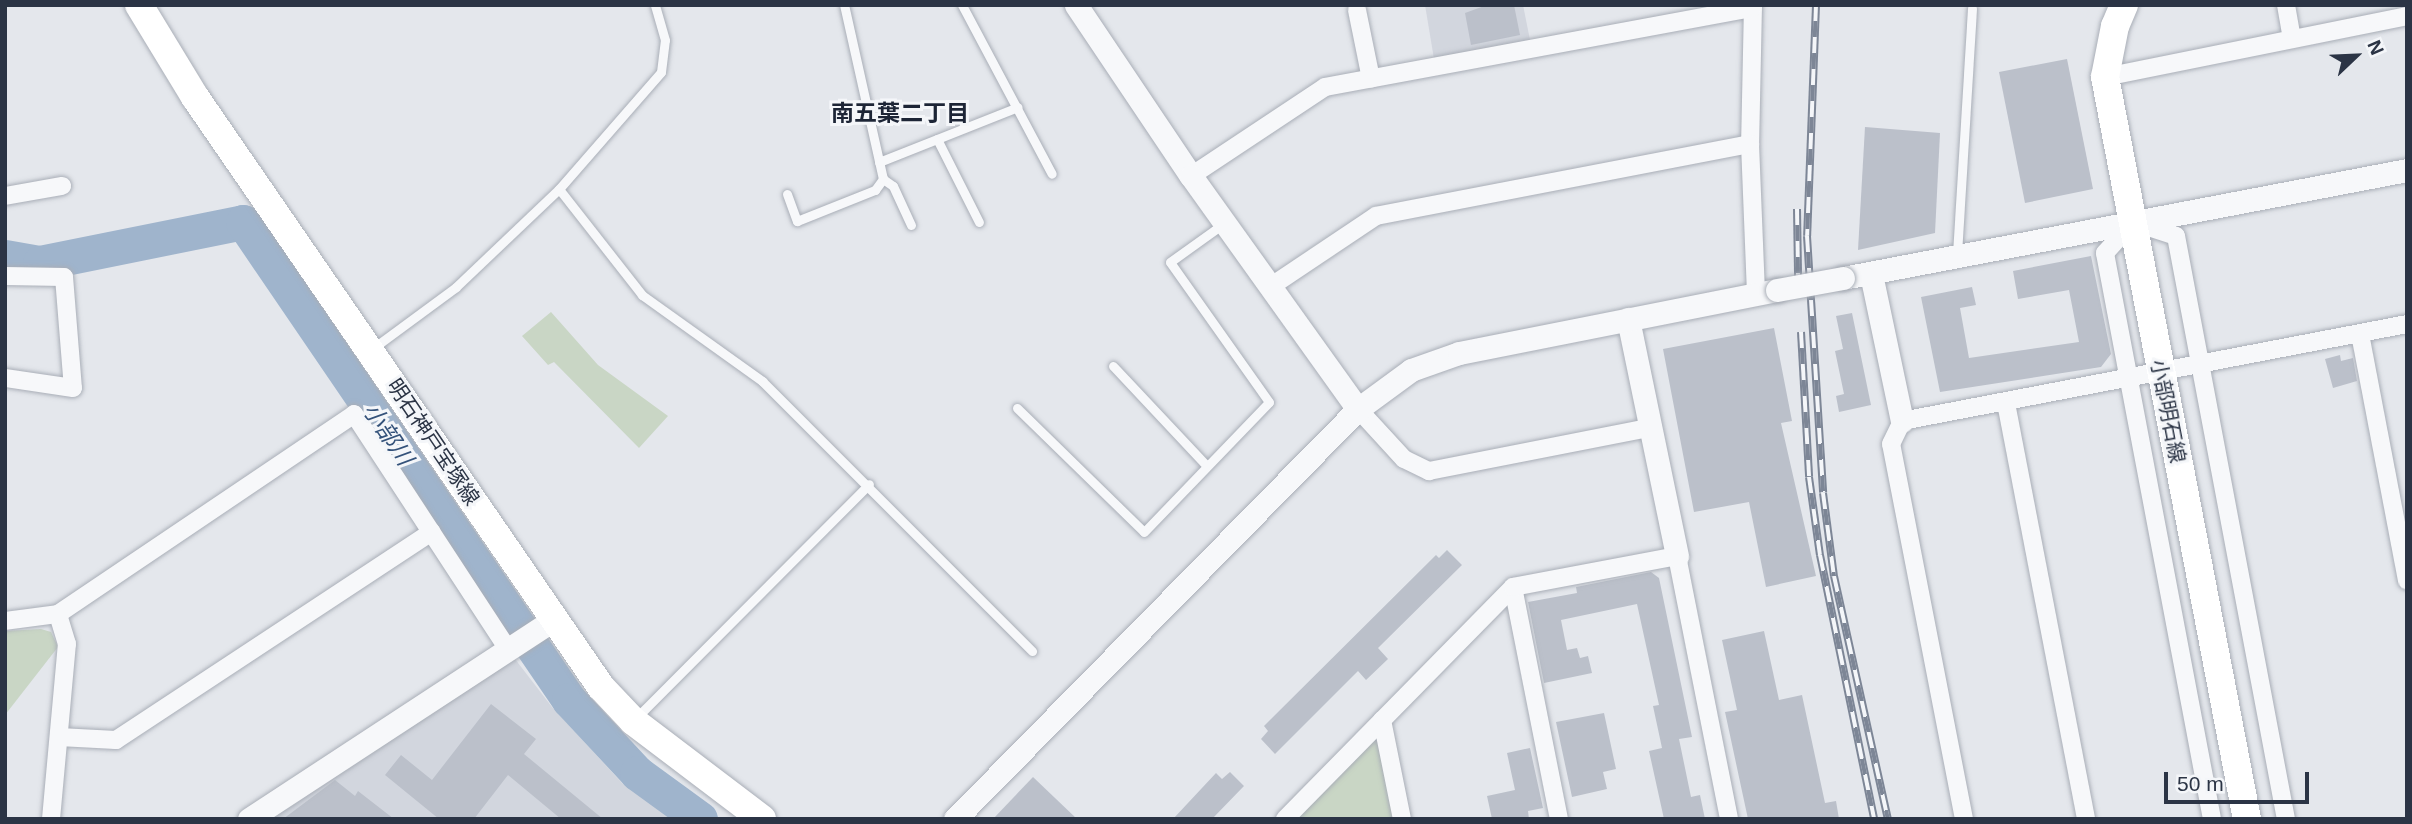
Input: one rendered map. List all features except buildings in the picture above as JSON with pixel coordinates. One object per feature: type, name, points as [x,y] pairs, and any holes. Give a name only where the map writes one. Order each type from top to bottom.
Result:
[{"type":"main road","name":"小部明石線","points":[[2124,5],[2115,26],[2105,76],[2248,819]]},
{"type":"main road","name":"明石神戸宝塚線","points":[[144,11],[195,97],[371,350],[547,624],[633,721],[762,819]]},
{"type":"street","points":[[1076,5],[1191,176],[1358,409],[1404,459],[1429,471],[1649,428]]},
{"type":"street","points":[[2286,5],[2292,38]]},
{"type":"street","points":[[1191,176],[1325,87],[1753,6],[1750,144],[1767,292]]},
{"type":"street","points":[[1359,7],[1371,79]]},
{"type":"street","points":[[2105,76],[2407,16]]},
{"type":"street","points":[[1270,287],[1376,215],[1750,144]]},
{"type":"street","points":[[955,819],[1358,409],[1411,370],[1435,360],[1628,318],[1871,274],[2407,170]]},
{"type":"street","points":[[5,195],[62,186]]},
{"type":"street","points":[[2133,222],[2176,236],[2286,819]]},
{"type":"street","points":[[2133,222],[2105,253],[2212,819]]},
{"type":"street","points":[[1871,274],[1902,421],[1891,444],[1964,819]]},
{"type":"street","points":[[5,275],[64,277],[73,388],[5,378]]},
{"type":"street","points":[[1628,318],[1729,819]]},
{"type":"street","points":[[1902,421],[2407,324]]},
{"type":"street","points":[[2360,334],[2407,581]]},
{"type":"street","points":[[2006,403],[2086,819]]},
{"type":"street","points":[[5,621],[58,614],[354,414],[507,648]]},
{"type":"street","points":[[59,737],[116,740],[432,532]]},
{"type":"street","points":[[1285,819],[1513,587],[1677,556]]},
{"type":"street","points":[[1513,587],[1559,819]]},
{"type":"street","points":[[51,819],[67,643],[58,614]]},
{"type":"street","points":[[249,819],[547,624]]},
{"type":"street","points":[[1382,720],[1402,819]]},
{"type":"lane","points":[[371,350],[456,287],[559,189],[661,72],[665,40],[655,5]]},
{"type":"lane","points":[[844,5],[883,179],[893,187],[911,225]]},
{"type":"lane","points":[[962,5],[1052,174]]},
{"type":"lane","points":[[1957,257],[1972,8]]},
{"type":"lane","points":[[880,162],[1018,107]]},
{"type":"lane","points":[[937,139],[979,222]]},
{"type":"lane","points":[[787,194],[797,221],[874,190],[883,179]]},
{"type":"lane","points":[[559,189],[642,295],[762,381],[869,484],[1032,651]]},
{"type":"lane","points":[[1017,408],[1144,532],[1269,402],[1170,262],[1224,223]]},
{"type":"lane","points":[[1113,366],[1207,466]]},
{"type":"lane","points":[[633,721],[869,484]]},
{"type":"shaded area","points":[[1425,5],[1523,5],[1530,40],[1434,59]]},
{"type":"shaded area","points":[[515,659],[552,707],[622,783],[673,819],[272,819]]},
{"type":"green space","points":[[551,312],[598,365],[668,416],[639,448],[554,362],[548,365],[522,336]]},
{"type":"green space","points":[[41,629],[51,632],[58,647],[5,715],[5,631]]},
{"type":"green space","points":[[1382,720],[1402,819],[1285,819]]},
{"type":"waterway","name":"小部川","points":[[5,257],[40,263],[243,222],[569,700],[637,773],[700,819]]},
{"type":"railway","points":[[1816,5],[1807,236],[1823,493],[1834,576],[1888,819]]},
{"type":"railway","points":[[1797,209],[1798,276]]},
{"type":"railway","points":[[1801,332],[1809,477],[1820,555],[1874,819]]},
{"type":"district","name":"南五葉二丁目","points":[[900,113]]}]
